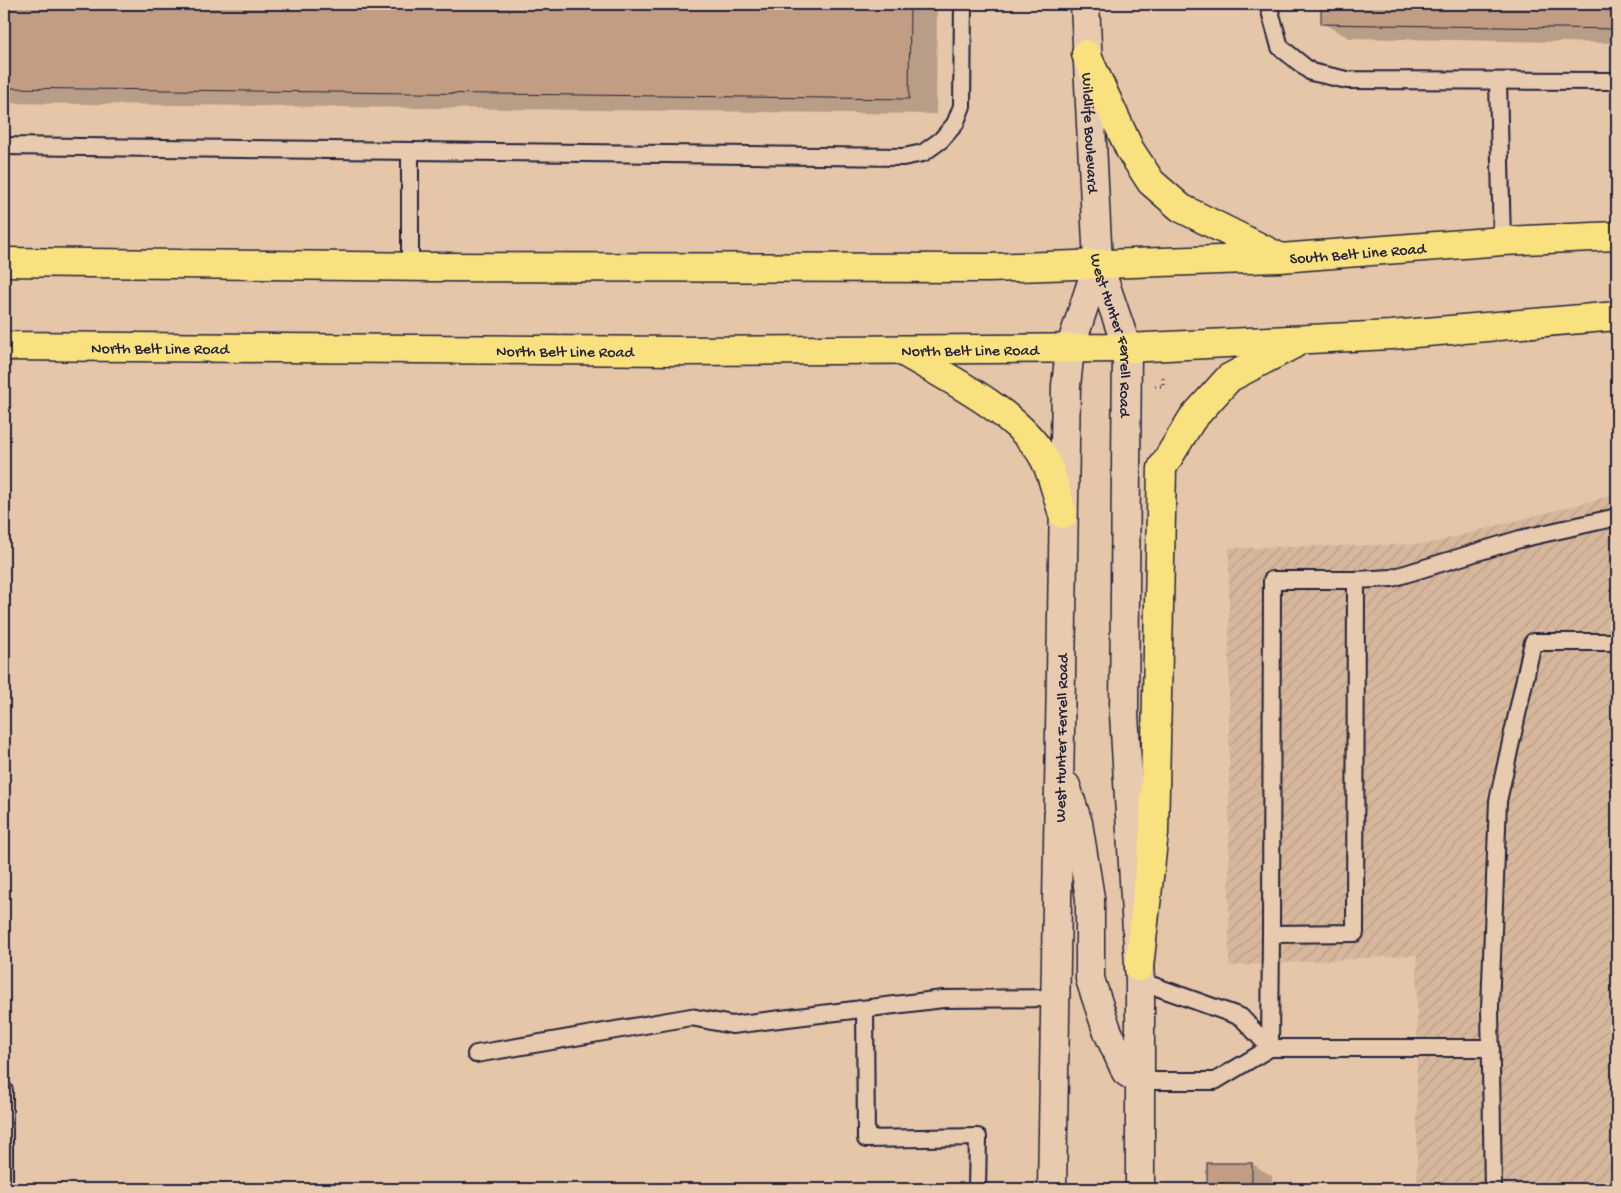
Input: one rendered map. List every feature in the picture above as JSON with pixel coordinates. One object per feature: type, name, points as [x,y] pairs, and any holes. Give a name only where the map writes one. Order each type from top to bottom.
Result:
[{"type":"main road","name":"Wildlife Boulevard","points":[[1085,4],[1086,54],[1098,263]]},
{"type":"main road","points":[[1086,54],[1130,150],[1151,182],[1181,208],[1280,258]]},
{"type":"main road","name":"South Belt Line Road","points":[[1098,263],[1280,258],[1502,241],[1617,236]]},
{"type":"main road","points":[[4,262],[410,267],[988,268],[1098,263]]},
{"type":"main road","name":"West Hunter Ferrell Road","points":[[1098,263],[1127,348],[1124,714],[1139,974],[1141,1081],[1140,1189]]},
{"type":"main road","name":"West Hunter Ferrell Road","points":[[1052,1189],[1066,386],[1070,349],[1098,263]]},
{"type":"main road","points":[[1127,348],[1391,335],[1617,316]]},
{"type":"main road","points":[[1139,974],[1154,833],[1162,468],[1192,419],[1228,378],[1304,340]]},
{"type":"main road","name":"North Belt Line Road","points":[[4,346],[478,351],[1127,348]]},
{"type":"main road","points":[[900,350],[999,410],[1026,434],[1045,459],[1063,514]]},
{"type":"main road","points":[[1059,763],[1078,823],[1090,898],[1090,978],[1107,1030],[1126,1072],[1141,1081]]},
{"type":"lane","points":[[4,146],[903,157],[923,153],[941,140],[955,124],[962,106],[963,4]]},
{"type":"lane","points":[[1268,4],[1280,47],[1311,72],[1347,80],[1617,81]]},
{"type":"lane","points":[[1498,81],[1502,241]]},
{"type":"lane","points":[[410,152],[410,267]]},
{"type":"lane","points":[[1270,1048],[1272,580],[1392,578],[1520,539],[1617,517]]},
{"type":"lane","points":[[1271,934],[1356,933],[1356,580]]},
{"type":"lane","points":[[1493,1189],[1491,1048],[1498,801],[1534,642],[1617,642]]},
{"type":"lane","points":[[1139,974],[1241,1017],[1270,1048]]},
{"type":"lane","points":[[476,1054],[691,1017],[732,1026],[943,999],[1055,998]]},
{"type":"lane","points":[[864,1009],[866,1138],[978,1137],[977,1189]]},
{"type":"lane","points":[[1141,1081],[1215,1081],[1270,1048],[1491,1048]]},
{"type":"lane","points":[[4,1090],[4,1189]]},
{"type":"path","points":[[1163,376],[1163,386]]},
{"type":"shaded area","points":[[1617,494],[1617,1189],[1417,1189],[1417,955],[1229,966],[1229,548],[1428,544]]},
{"type":"building","points":[[4,4],[910,4],[909,99],[4,88]]},
{"type":"building","points":[[1321,4],[1617,4],[1617,29],[1321,24]]},
{"type":"building","points":[[1207,1163],[1252,1163],[1252,1189],[1207,1189]]}]
